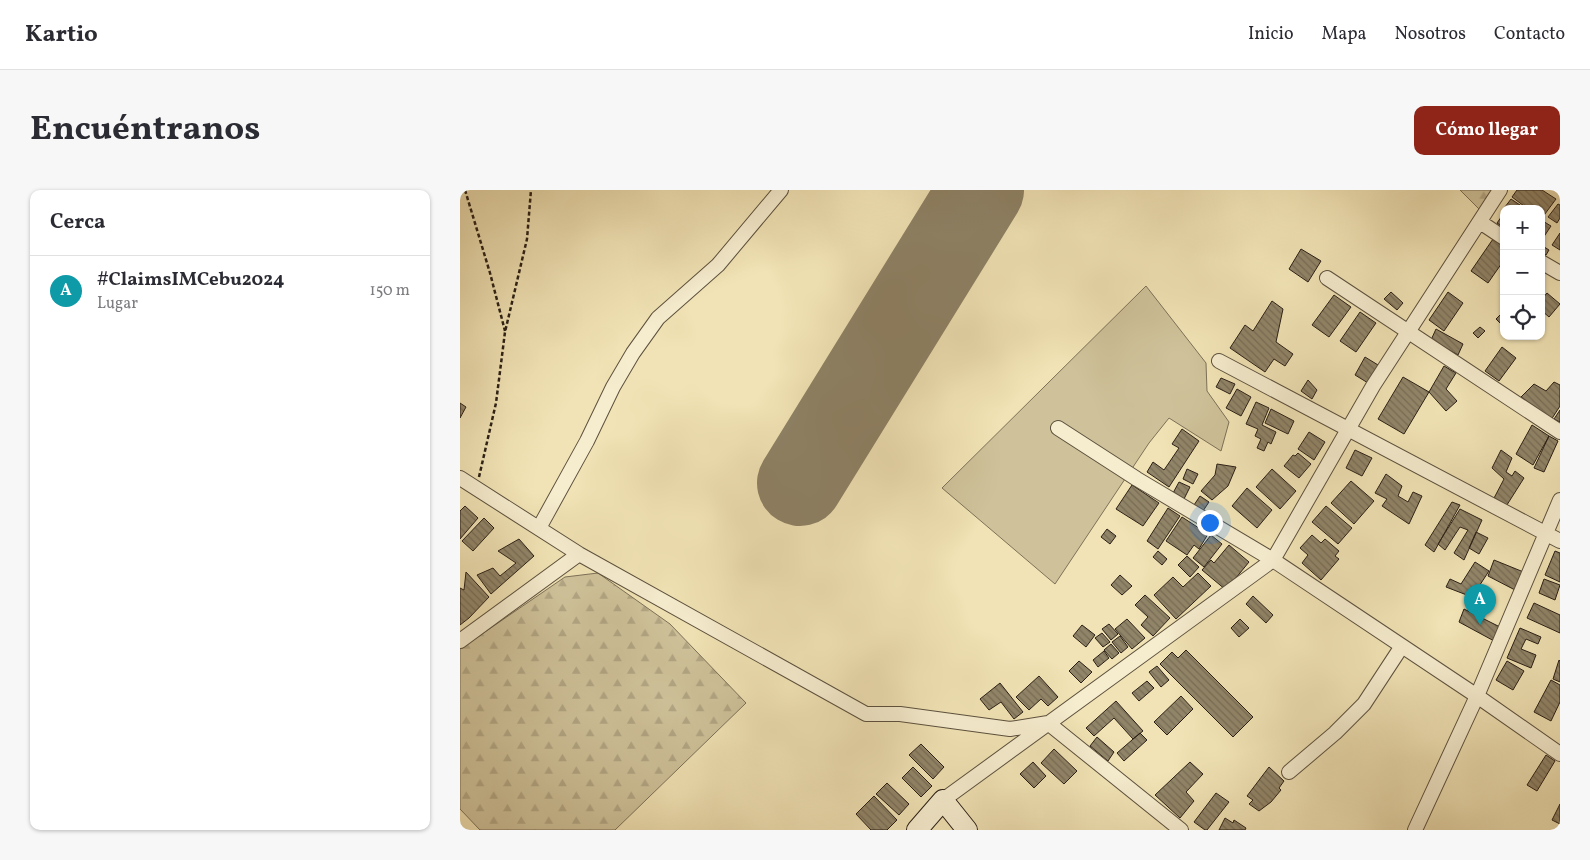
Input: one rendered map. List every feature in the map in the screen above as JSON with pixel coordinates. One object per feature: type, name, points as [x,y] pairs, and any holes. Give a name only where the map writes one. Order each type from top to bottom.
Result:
[{"type":"street","points":[[539,528],[587,441],[613,386],[633,353],[658,318],[718,265],[781,190]]},
{"type":"street","points":[[917,830],[943,800],[1273,560],[1373,386],[1500,190]]},
{"type":"street","points":[[1480,222],[1500,235]]},
{"type":"street","points":[[1545,264],[1560,273]]},
{"type":"street","points":[[1326,278],[1560,432]]},
{"type":"street","points":[[1219,361],[1560,541]]},
{"type":"street","points":[[1058,428],[1137,479],[1273,560],[1478,696],[1560,754]]},
{"type":"street","points":[[460,478],[579,554],[866,714],[900,714],[1010,729],[1048,723],[1181,830]]},
{"type":"street","points":[[1415,830],[1478,696],[1560,500]]},
{"type":"street","points":[[460,640],[579,554]]},
{"type":"street","points":[[1289,772],[1336,733],[1364,704],[1402,646]]},
{"type":"street","points":[[943,800],[967,830]]},
{"type":"path","points":[[465,190],[490,273],[505,332]]},
{"type":"path","points":[[476,488],[496,403],[505,332],[527,239],[531,190]]},
{"type":"green space","points":[[1460,190],[1495,190],[1482,212]]},
{"type":"green space","points":[[1146,286],[1206,363],[1207,391],[1229,422],[1221,451],[1169,418],[1149,443],[1055,584],[942,488]]},
{"type":"green space","points":[[598,573],[670,624],[746,703],[615,830],[480,830],[460,809],[460,649],[565,577]]},
{"type":"building","points":[[1517,190],[1542,190],[1556,199],[1545,214],[1545,205],[1523,205],[1512,197]]},
{"type":"building","points":[[1511,199],[1520,205],[1506,205]]},
{"type":"building","points":[[1558,204],[1560,205],[1560,218],[1557,223],[1548,217]]},
{"type":"building","points":[[1545,222],[1551,226],[1545,235]]},
{"type":"building","points":[[1560,233],[1560,250],[1552,245]]},
{"type":"building","points":[[1493,239],[1500,243],[1500,266],[1488,283],[1471,271]]},
{"type":"building","points":[[1545,248],[1549,250],[1545,254]]},
{"type":"building","points":[[1301,249],[1321,261],[1308,282],[1289,269]]},
{"type":"building","points":[[1391,292],[1403,303],[1397,310],[1384,299]]},
{"type":"building","points":[[1448,292],[1463,303],[1444,331],[1429,320]]},
{"type":"building","points":[[1547,293],[1560,304],[1549,317],[1545,314],[1545,295]]},
{"type":"building","points":[[1334,295],[1351,307],[1329,337],[1312,325]]},
{"type":"building","points":[[1272,301],[1283,309],[1276,342],[1293,354],[1285,366],[1274,359],[1265,372],[1230,348],[1245,325],[1253,331]]},
{"type":"building","points":[[1360,312],[1376,323],[1356,352],[1340,341]]},
{"type":"building","points":[[1500,315],[1500,323],[1496,319]]},
{"type":"building","points":[[1480,327],[1485,331],[1478,338],[1473,333]]},
{"type":"building","points":[[1436,329],[1463,344],[1458,355],[1431,340]]},
{"type":"building","points":[[1502,347],[1516,358],[1499,381],[1485,371]]},
{"type":"building","points":[[1365,357],[1383,368],[1373,386],[1355,375]]},
{"type":"building","points":[[1444,366],[1456,373],[1446,389],[1457,401],[1446,411],[1429,392]]},
{"type":"building","points":[[1403,377],[1429,392],[1404,434],[1378,419]]},
{"type":"building","points":[[1221,378],[1235,384],[1230,394],[1216,387]]},
{"type":"building","points":[[1308,380],[1317,390],[1312,399],[1301,391]]},
{"type":"building","points":[[1554,382],[1560,385],[1560,406],[1551,420],[1521,397],[1534,384],[1546,391]]},
{"type":"building","points":[[1237,389],[1251,397],[1241,416],[1226,408]]},
{"type":"building","points":[[1256,402],[1269,408],[1262,425],[1276,432],[1271,444],[1268,442],[1264,451],[1257,448],[1261,439],[1255,436],[1258,429],[1246,424]]},
{"type":"building","points":[[460,403],[466,407],[460,418]]},
{"type":"building","points":[[1271,409],[1294,421],[1288,434],[1265,423]]},
{"type":"building","points":[[1560,410],[1560,422],[1554,419]]},
{"type":"building","points":[[1532,425],[1549,436],[1533,465],[1516,454]]},
{"type":"building","points":[[1182,429],[1199,441],[1169,487],[1147,472],[1153,462],[1164,470],[1179,448],[1172,444]]},
{"type":"building","points":[[1309,432],[1325,442],[1314,460],[1298,449]]},
{"type":"building","points":[[1549,436],[1558,441],[1544,472],[1534,468]]},
{"type":"building","points":[[1355,450],[1372,458],[1362,476],[1346,468]]},
{"type":"building","points":[[1501,450],[1512,458],[1506,472],[1512,476],[1515,471],[1524,478],[1505,508],[1493,500],[1504,479],[1492,468]]},
{"type":"building","points":[[1298,453],[1311,464],[1299,478],[1284,466],[1293,455],[1295,456]]},
{"type":"building","points":[[1217,464],[1236,467],[1228,486],[1212,500],[1201,491],[1215,475]]},
{"type":"building","points":[[1187,469],[1198,474],[1193,484],[1183,479]]},
{"type":"building","points":[[1272,469],[1296,491],[1280,509],[1256,487]]},
{"type":"building","points":[[1386,474],[1402,486],[1398,496],[1408,502],[1413,492],[1422,496],[1409,524],[1382,506],[1387,499],[1375,493]]},
{"type":"building","points":[[1351,481],[1374,501],[1354,524],[1331,503]]},
{"type":"building","points":[[1179,482],[1190,487],[1184,499],[1173,493]]},
{"type":"building","points":[[1132,485],[1159,503],[1143,526],[1116,509]]},
{"type":"building","points":[[1247,488],[1272,510],[1257,528],[1232,506]]},
{"type":"building","points":[[1200,496],[1209,502],[1203,511],[1194,505]]},
{"type":"building","points":[[1452,502],[1460,505],[1434,552],[1425,545]]},
{"type":"building","points":[[465,506],[478,518],[460,539],[460,511]]},
{"type":"building","points":[[1326,506],[1352,528],[1338,544],[1312,522]]},
{"type":"building","points":[[1168,508],[1180,516],[1158,549],[1147,541]]},
{"type":"building","points":[[1460,509],[1482,520],[1464,560],[1454,553],[1468,530],[1460,527],[1445,550],[1438,544]]},
{"type":"building","points":[[1182,517],[1208,534],[1199,549],[1194,545],[1187,555],[1166,541]]},
{"type":"building","points":[[484,518],[494,528],[473,551],[462,541]]},
{"type":"building","points":[[1107,529],[1116,536],[1110,544],[1101,537]]},
{"type":"building","points":[[1476,532],[1488,538],[1479,554],[1469,548]]},
{"type":"building","points":[[1211,535],[1222,544],[1204,567],[1193,558]]},
{"type":"building","points":[[1312,535],[1321,543],[1325,539],[1339,551],[1335,556],[1339,559],[1321,580],[1302,563],[1308,555],[1300,548]]},
{"type":"building","points":[[519,539],[534,556],[491,594],[477,575],[493,568],[500,576],[516,563],[498,551]]},
{"type":"building","points":[[1229,545],[1249,562],[1226,590],[1202,570],[1211,560],[1214,563]]},
{"type":"building","points":[[1158,551],[1167,559],[1162,565],[1153,557]]},
{"type":"building","points":[[1555,551],[1560,553],[1560,582],[1545,575]]},
{"type":"building","points":[[1187,556],[1199,567],[1190,577],[1178,565]]},
{"type":"building","points":[[1494,560],[1526,573],[1517,591],[1488,576]]},
{"type":"building","points":[[1475,562],[1489,571],[1472,597],[1446,587],[1450,579],[1461,584]]},
{"type":"building","points":[[466,572],[489,597],[460,625],[460,588],[464,590]]},
{"type":"building","points":[[1198,573],[1211,586],[1176,619],[1154,595],[1173,577],[1183,587]]},
{"type":"building","points":[[1120,575],[1132,586],[1122,595],[1111,585]]},
{"type":"building","points":[[1544,579],[1560,585],[1555,600],[1539,593]]},
{"type":"building","points":[[1145,595],[1170,618],[1153,636],[1141,625],[1148,617],[1135,605]]},
{"type":"building","points":[[1253,596],[1273,615],[1266,623],[1246,604]]},
{"type":"building","points":[[1534,603],[1560,615],[1560,633],[1527,618]]},
{"type":"building","points":[[1464,609],[1502,628],[1496,642],[1459,622]]},
{"type":"building","points":[[1127,619],[1145,638],[1132,649],[1115,629]]},
{"type":"building","points":[[1240,619],[1249,628],[1239,637],[1231,628]]},
{"type":"building","points":[[1109,624],[1118,634],[1111,640],[1102,629]]},
{"type":"building","points":[[1082,625],[1095,635],[1086,647],[1073,636]]},
{"type":"building","points":[[1520,628],[1541,637],[1538,644],[1526,639],[1521,649],[1536,655],[1531,668],[1507,658]]},
{"type":"building","points":[[1102,633],[1110,642],[1103,647],[1095,638]]},
{"type":"building","points":[[1120,636],[1128,647],[1121,653],[1112,642]]},
{"type":"building","points":[[1111,644],[1119,653],[1112,659],[1104,650]]},
{"type":"building","points":[[1186,650],[1253,717],[1233,737],[1160,664],[1172,652],[1178,658]]},
{"type":"building","points":[[1104,651],[1109,658],[1098,667],[1093,660]]},
{"type":"building","points":[[1079,661],[1092,672],[1081,683],[1069,671]]},
{"type":"building","points":[[1507,661],[1524,671],[1513,690],[1496,680]]},
{"type":"building","points":[[1560,661],[1560,682],[1553,679]]},
{"type":"building","points":[[1157,666],[1169,680],[1161,687],[1149,672]]},
{"type":"building","points":[[1039,676],[1058,697],[1048,706],[1041,699],[1029,710],[1016,697]]},
{"type":"building","points":[[1551,680],[1560,685],[1560,702],[1551,721],[1534,712]]},
{"type":"building","points":[[1147,681],[1154,688],[1139,701],[1132,693]]},
{"type":"building","points":[[1000,683],[1023,712],[1014,719],[1001,702],[989,710],[980,699]]},
{"type":"building","points":[[1181,696],[1193,709],[1167,735],[1154,722]]},
{"type":"building","points":[[1116,701],[1143,731],[1133,739],[1114,718],[1094,736],[1086,728]]},
{"type":"building","points":[[1140,733],[1147,740],[1124,761],[1117,753]]},
{"type":"building","points":[[1097,737],[1114,752],[1108,761],[1090,746]]},
{"type":"building","points":[[921,744],[944,767],[933,779],[909,755]]},
{"type":"building","points":[[1054,749],[1077,771],[1064,784],[1041,763]]},
{"type":"building","points":[[1546,755],[1555,761],[1537,791],[1527,785]]},
{"type":"building","points":[[1033,762],[1046,776],[1034,788],[1020,774]]},
{"type":"building","points":[[1190,762],[1203,774],[1186,792],[1194,801],[1180,818],[1155,795]]},
{"type":"building","points":[[913,767],[932,786],[921,797],[902,778]]},
{"type":"building","points":[[1269,767],[1284,781],[1279,788],[1281,790],[1271,802],[1259,811],[1249,804],[1253,800],[1247,796]]},
{"type":"building","points":[[887,783],[909,804],[899,815],[876,794]]},
{"type":"building","points":[[1216,793],[1229,802],[1207,830],[1205,830],[1194,822]]},
{"type":"building","points":[[874,796],[897,820],[887,830],[871,830],[856,814]]},
{"type":"building","points":[[1560,804],[1560,824],[1552,820]]},
{"type":"building","points":[[1225,818],[1233,823],[1234,820],[1246,828],[1245,830],[1219,830]]},
{"type":"runway","points":[[800,483],[981,190]]},
{"type":"place","name":"#ClaimsIMCebu2024","points":[[1480,625]]}]
